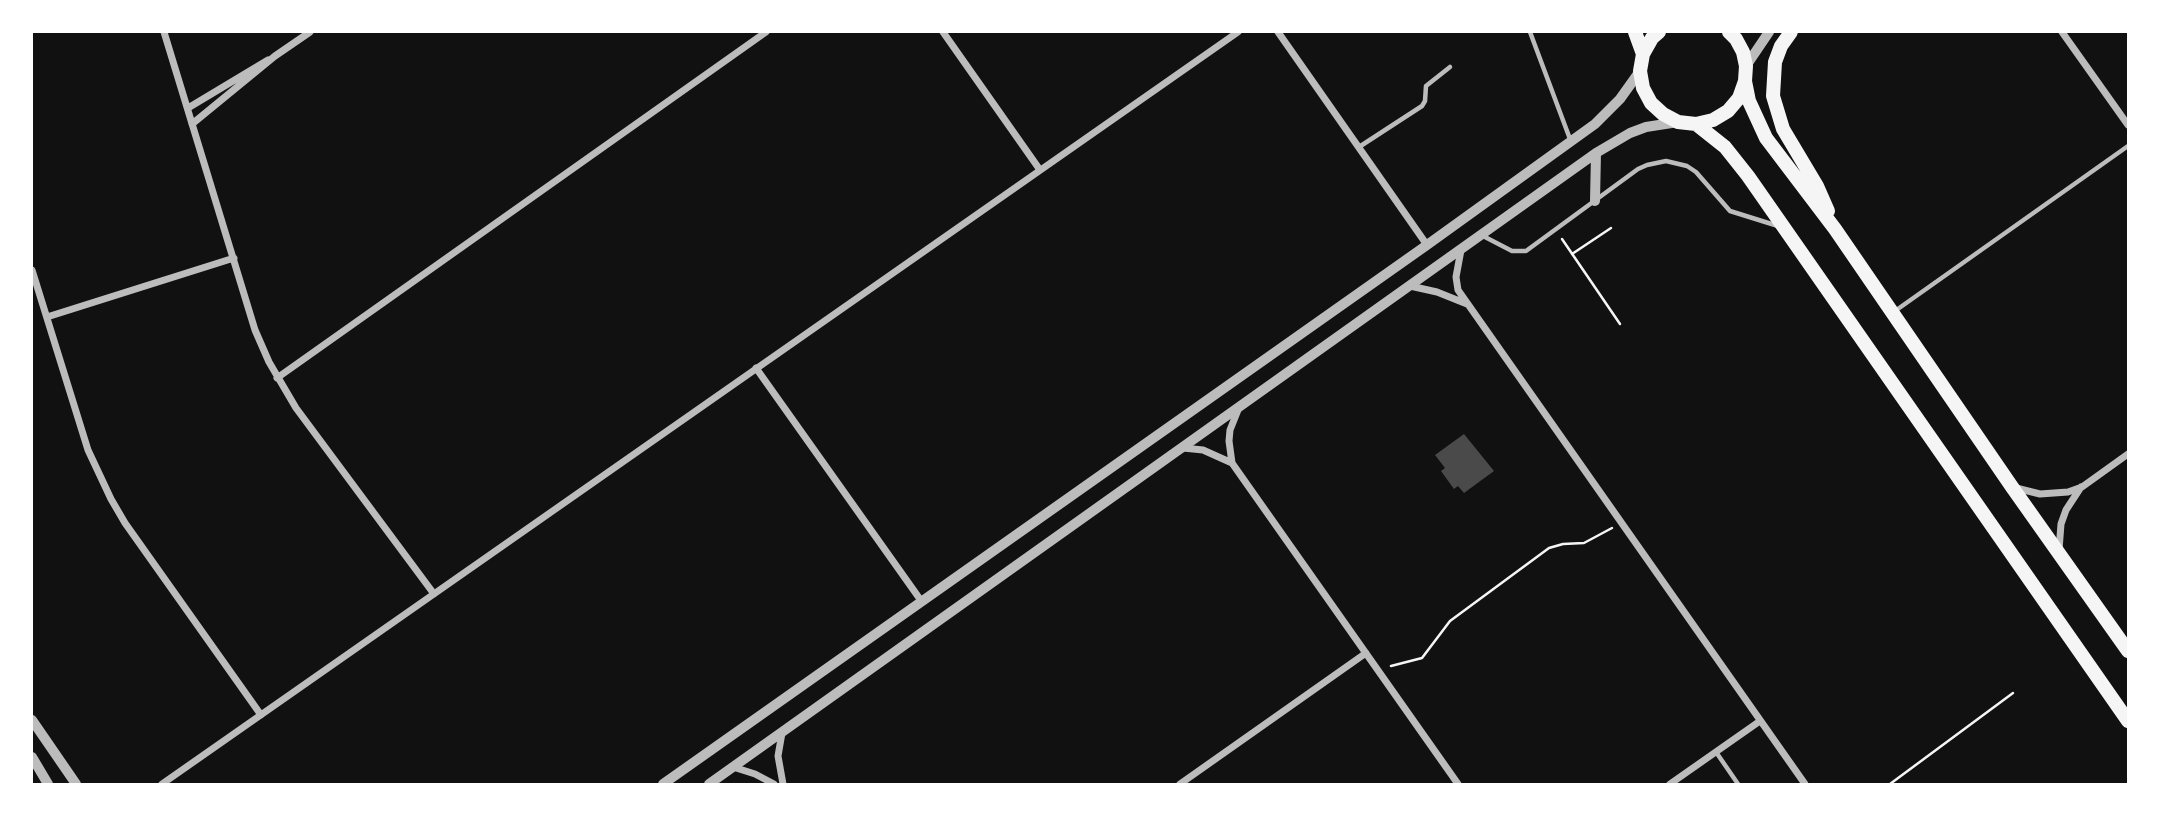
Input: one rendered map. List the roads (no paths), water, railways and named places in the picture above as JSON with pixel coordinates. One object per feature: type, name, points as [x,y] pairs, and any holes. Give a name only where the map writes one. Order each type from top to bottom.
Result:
[{"type":"main road","points":[[1635,32],[1643,54]]},
{"type":"main road","points":[[1659,32],[1652,38],[1643,54],[1640,71],[1643,88],[1651,103],[1663,114],[1678,122],[1696,124],[1713,120],[1728,111],[1739,98],[1745,82],[1743,52],[1729,32]]},
{"type":"main road","points":[[1791,32],[1781,46],[1775,62],[1773,96],[1776,113],[1817,186],[1835,229]]},
{"type":"main road","points":[[1745,82],[1756,120],[1766,138],[1835,229],[2012,487],[2129,651]]},
{"type":"main road","points":[[1696,124],[1725,147],[1737,161],[2129,721]]},
{"type":"street","points":[[164,32],[255,330],[277,377],[296,408],[434,594]]},
{"type":"street","points":[[188,108],[310,32]]},
{"type":"street","points":[[277,377],[766,32]]},
{"type":"street","points":[[943,32],[1040,170]]},
{"type":"street","points":[[162,785],[1238,32]]},
{"type":"street","points":[[1278,32],[1427,245]]},
{"type":"street","points":[[1746,66],[1769,32]]},
{"type":"street","points":[[2062,32],[2129,125]]},
{"type":"street","points":[[192,124],[275,56]]},
{"type":"street","points":[[663,785],[1427,245],[1608,112],[1640,71]]},
{"type":"street","points":[[709,785],[1595,153],[1646,127],[1678,122]]},
{"type":"street","points":[[1595,153],[1595,201]]},
{"type":"street","points":[[1461,250],[1456,277],[1458,290],[1805,785]]},
{"type":"street","points":[[47,317],[234,258]]},
{"type":"street","points":[[32,270],[88,450],[111,499],[125,523],[261,715]]},
{"type":"street","points":[[1410,286],[1437,292],[1468,304]]},
{"type":"street","points":[[756,368],[922,602]]},
{"type":"street","points":[[1239,409],[1230,430],[1232,463],[1458,785]]},
{"type":"street","points":[[1182,448],[1203,450],[1232,463]]},
{"type":"street","points":[[2012,487],[2040,494],[2068,492],[2081,487],[2129,454]]},
{"type":"street","points":[[2059,552],[2063,517],[2081,487]]},
{"type":"street","points":[[1180,785],[1366,653]]},
{"type":"street","points":[[32,720],[75,785]]},
{"type":"street","points":[[1670,785],[1760,721]]},
{"type":"street","points":[[782,732],[778,756],[783,785]]},
{"type":"street","points":[[32,757],[48,785]]},
{"type":"street","points":[[733,767],[774,785]]},
{"type":"lane","points":[[1530,32],[1570,140]]},
{"type":"lane","points":[[1359,147],[1422,106],[1426,86],[1450,67]]},
{"type":"lane","points":[[1893,312],[2129,146]]},
{"type":"lane","points":[[1482,236],[1512,251],[1531,249],[1647,165],[1666,161],[1696,172],[1730,211],[1784,228]]},
{"type":"lane","points":[[1716,752],[1738,785]]}]
